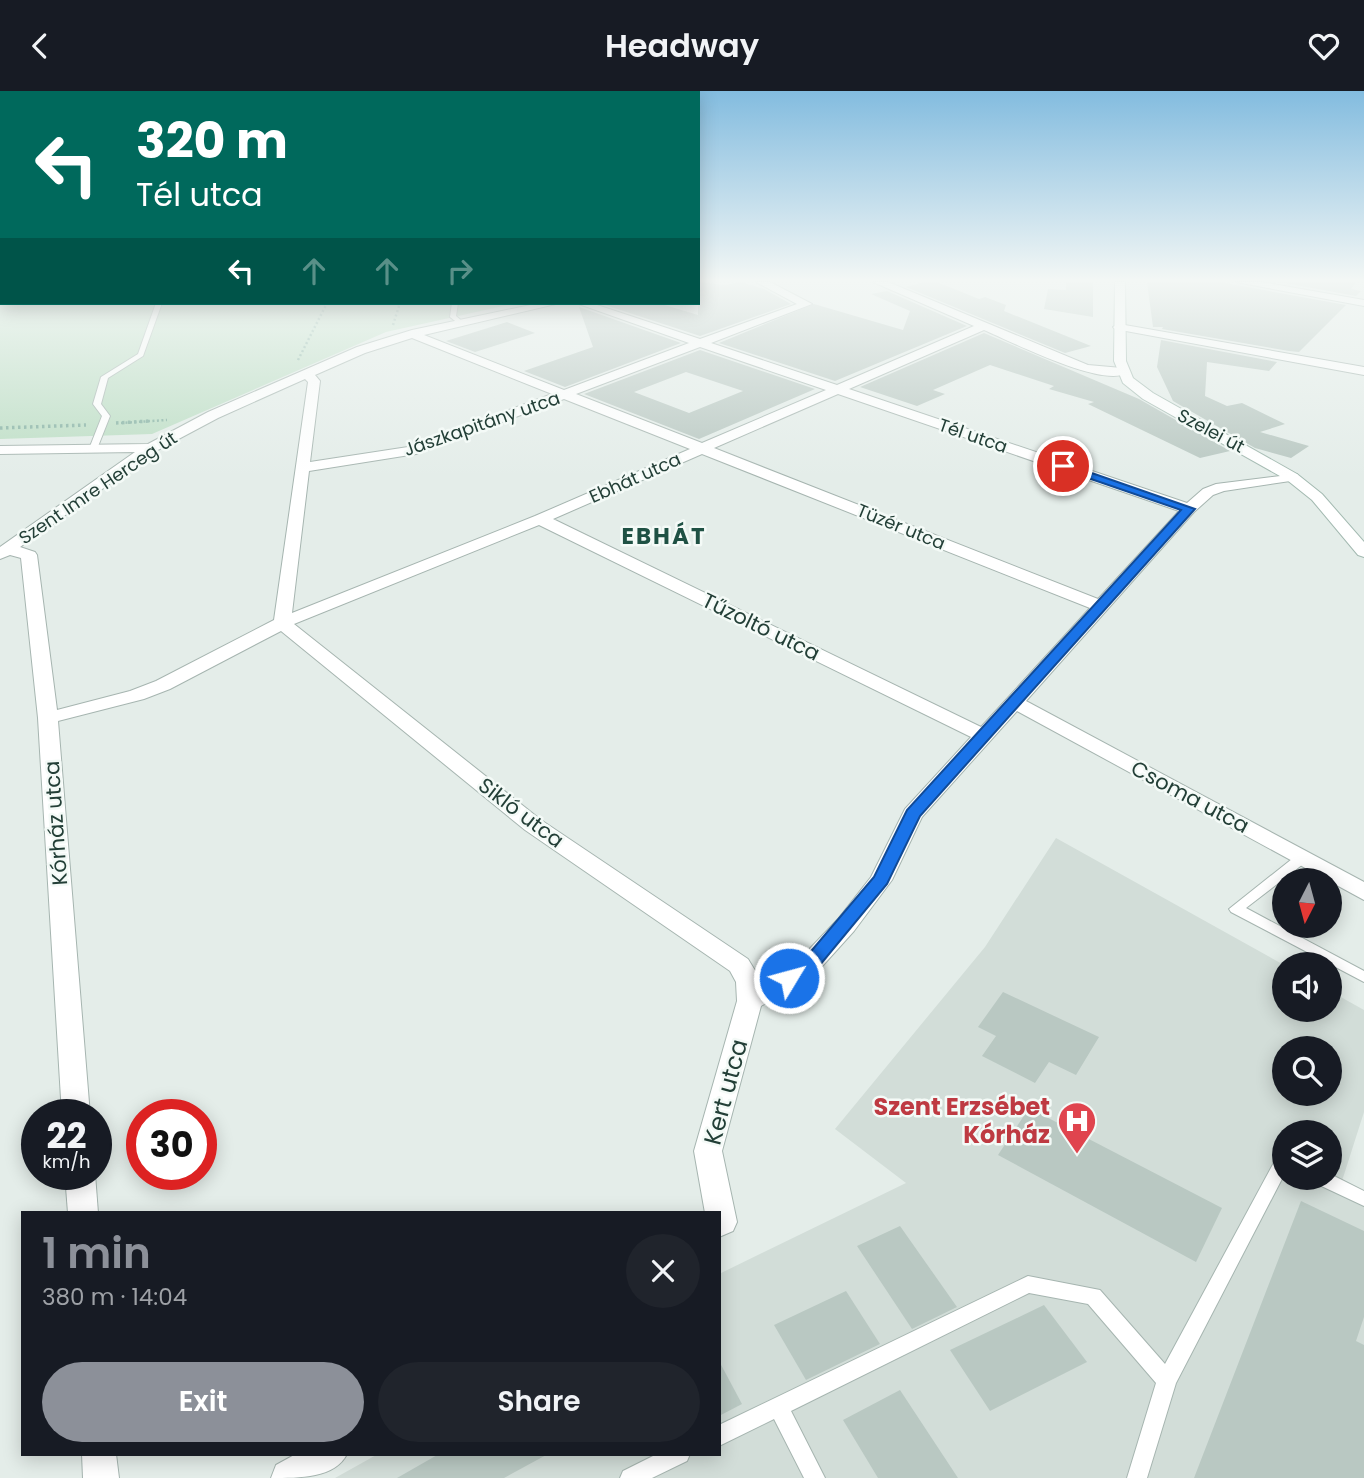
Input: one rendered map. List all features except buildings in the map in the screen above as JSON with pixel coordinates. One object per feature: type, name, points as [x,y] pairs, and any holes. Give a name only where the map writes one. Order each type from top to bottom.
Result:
[{"type":"street","name":"Szent Imre Herceg út","points":[[4,551],[151,448],[300,372],[371,347]]},
{"type":"street","name":"Tüzér utca","points":[[445,347],[1099,605]]},
{"type":"street","name":"Jászkapitány utca","points":[[302,468],[411,451],[696,347]]},
{"type":"street","name":"Tél utca","points":[[711,347],[1189,509]]},
{"type":"street","name":"Ebhát utca","points":[[282,623],[540,519],[936,347]]},
{"type":"street","points":[[1035,347],[1086,369],[1122,372],[1120,347]]},
{"type":"street","points":[[1229,347],[1364,371]]},
{"type":"street","points":[[48,717],[137,695],[163,685],[282,623],[314,381],[300,372]]},
{"type":"street","name":"Szelei út","points":[[1122,372],[1127,380],[1148,396],[1292,477],[1317,496],[1364,552]]},
{"type":"street","points":[[0,450],[151,448]]},
{"type":"street","points":[[750,1001],[808,966],[846,925],[881,880],[912,814],[982,735],[1016,703],[1099,605],[1189,509],[1208,492],[1221,487],[1292,477]]},
{"type":"street","name":"Tűzoltó utca","points":[[540,519],[982,735]]},
{"type":"street","name":"Kórház utca","points":[[4,551],[29,555],[48,717],[75,1099]]},
{"type":"street","name":"Sikló utca","points":[[282,623],[533,825],[739,965],[748,982],[750,1001]]},
{"type":"street","name":"Csoma utca","points":[[1016,703],[1364,892]]},
{"type":"street","name":"Kert utca","points":[[720,1211],[708,1151],[750,1001]]},
{"type":"street","points":[[81,1190],[83,1211]]},
{"type":"street","points":[[99,1456],[101,1478]]},
{"type":"street","points":[[289,1478],[327,1456]]},
{"type":"lane","points":[[93,449],[106,416],[97,404],[106,377],[141,355],[144,347]]},
{"type":"lane","points":[[1302,858],[1236,909],[1364,977]]},
{"type":"lane","points":[[1138,1478],[1167,1380],[1272,1183]]},
{"type":"lane","points":[[1342,1188],[1364,1199]]},
{"type":"lane","points":[[721,1435],[1028,1284],[1093,1296],[1167,1380]]},
{"type":"lane","points":[[778,1408],[816,1478]]},
{"type":"lane","points":[[630,1478],[676,1456]]},
{"type":"path","points":[[300,372],[310,347]]},
{"type":"path","points":[[0,428],[167,420]]},
{"type":"shaded area","name":"Szent Erzsébet Kórház","points":[[1056,838],[1272,958],[1272,1022],[1342,1022],[1342,998],[1364,1010],[1364,1112],[1342,1181],[1364,1191],[1364,1478],[335,1478],[374,1456],[721,1456],[721,1273],[906,1183],[835,1129],[985,947]]},
{"type":"green space","points":[[0,347],[352,347],[152,434],[0,439]]},
{"type":"place","name":"Szent Erzsébet Kórház","points":[[1077,1155]]},
{"type":"district","name":"EBHÁT","points":[[664,536]]},
{"type":"route","points":[[789,978],[808,966],[846,925],[881,880],[912,814],[982,735],[1016,703],[1099,605],[1189,509],[1063,466]]}]
